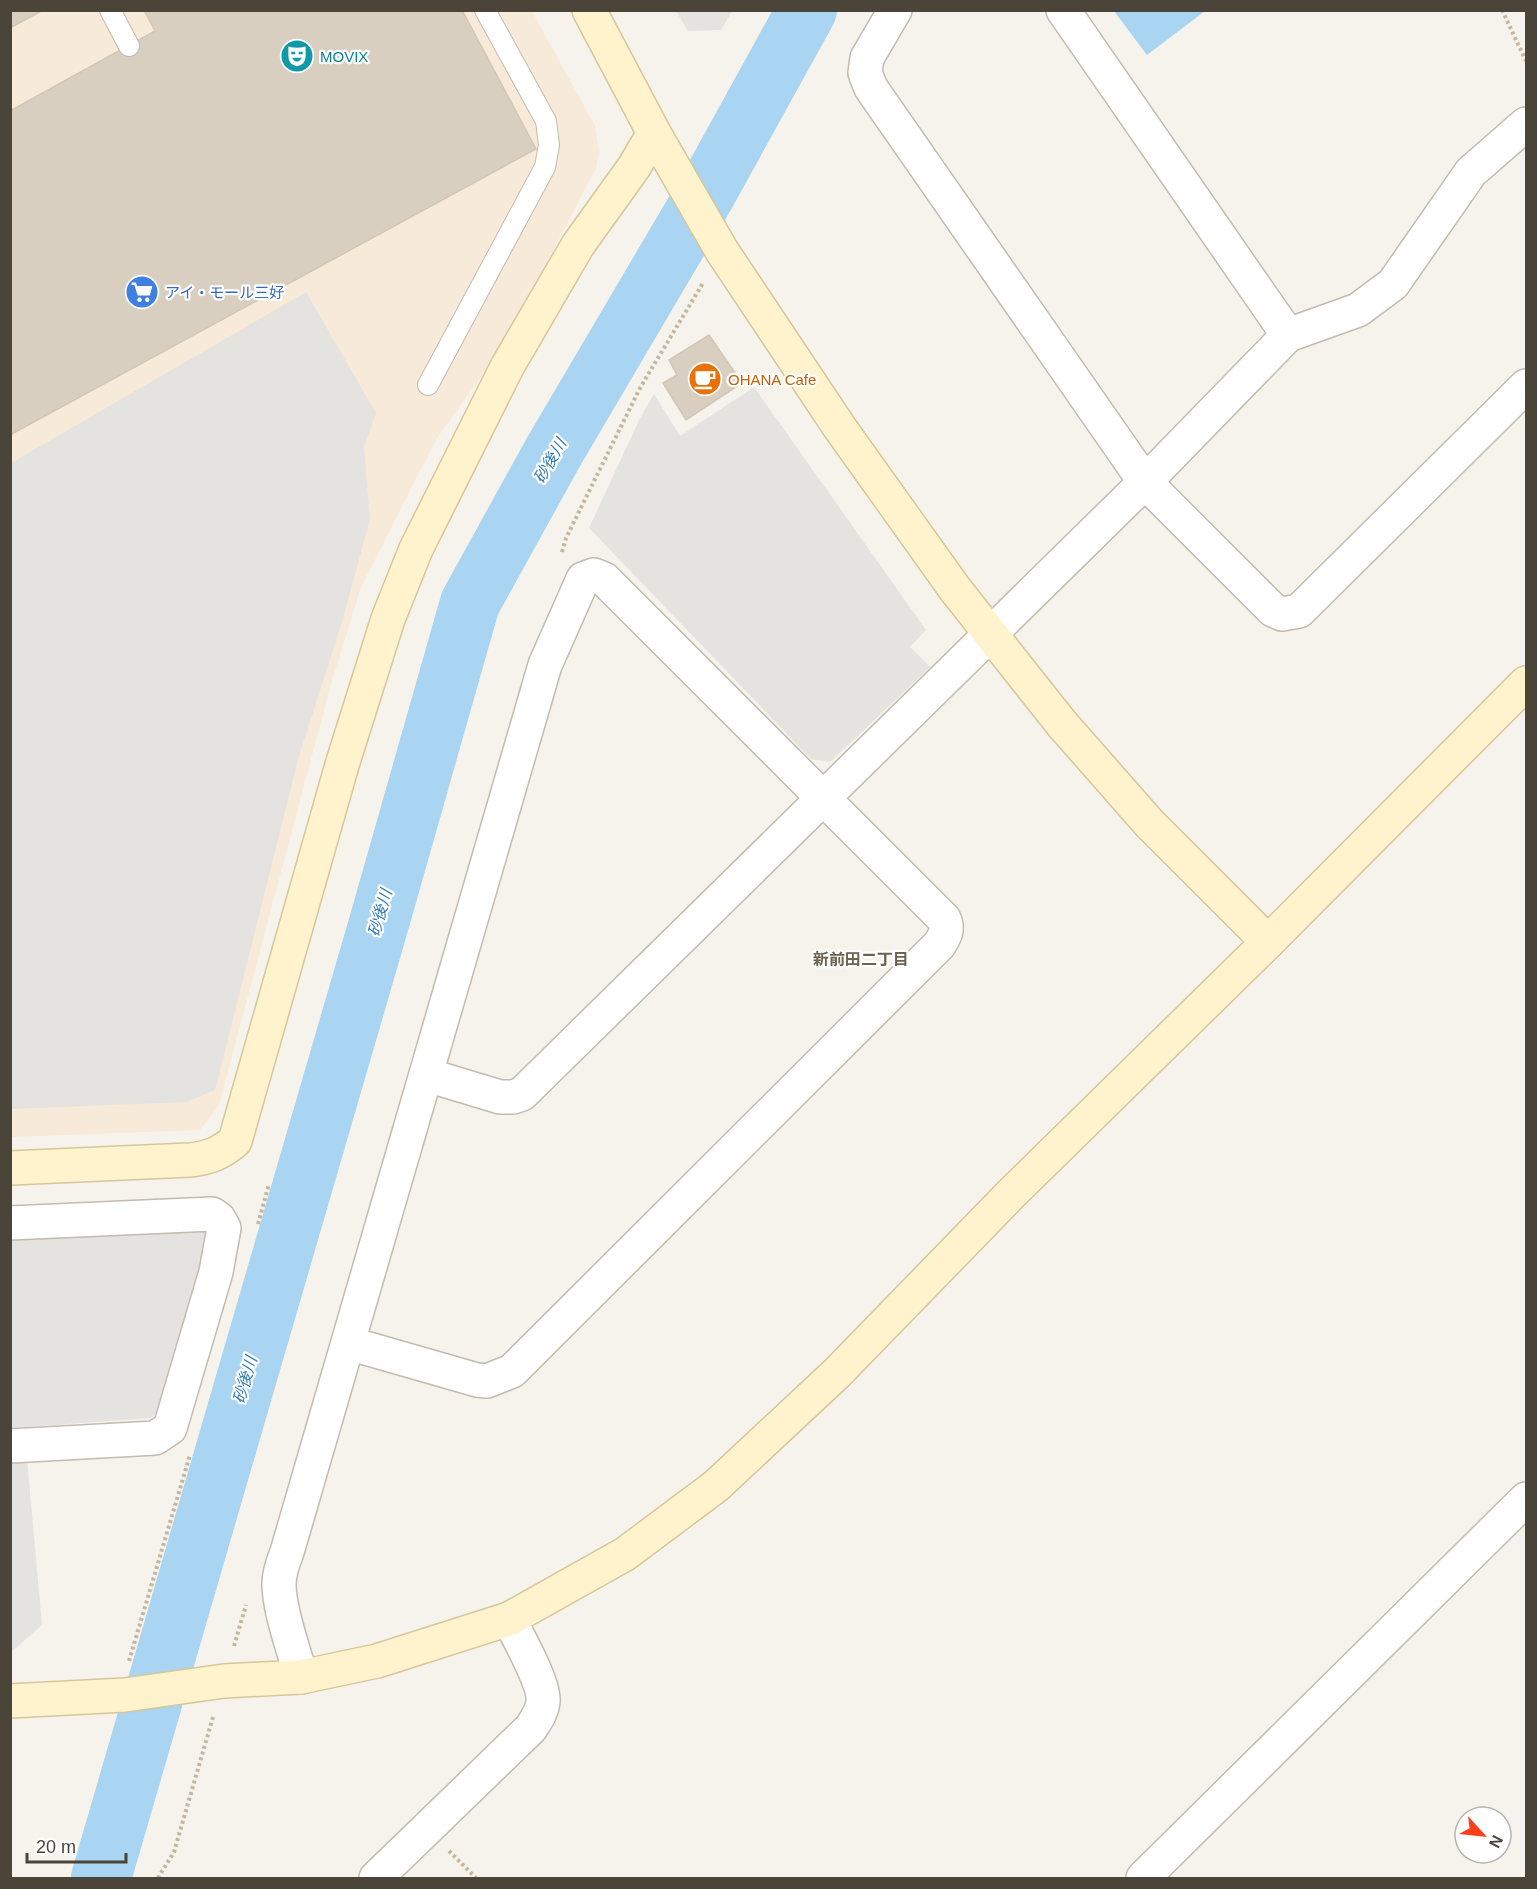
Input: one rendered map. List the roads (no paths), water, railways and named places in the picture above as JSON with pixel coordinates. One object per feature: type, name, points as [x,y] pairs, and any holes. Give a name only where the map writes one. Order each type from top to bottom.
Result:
[{"type":"street","points":[[589,10],[654,133],[722,251],[833,418],[955,589],[1062,724],[1149,823],[1268,942]]},
{"type":"street","points":[[895,10],[867,58],[865,73],[871,88],[1145,482],[1273,610],[1282,614],[1299,611],[1527,386]]},
{"type":"street","points":[[1063,10],[1288,335]]},
{"type":"street","points":[[428,1075],[500,1097],[522,1094],[1145,482],[1288,335],[1358,310],[1393,284],[1471,172],[1527,124]]},
{"type":"street","points":[[10,1168],[208,1158],[235,1141],[342,765],[388,619],[416,549],[507,367],[578,245],[634,167],[654,133]]},
{"type":"street","points":[[301,1677],[281,1602],[279,1583],[281,1569],[348,1343],[428,1075],[545,665],[584,579],[594,575],[604,579],[944,919],[947,925],[946,932],[939,945],[512,1371],[487,1382],[348,1343]]},
{"type":"street","points":[[10,1701],[125,1695],[224,1682],[301,1677],[377,1661],[509,1619],[625,1554],[716,1486],[837,1372],[1011,1194],[1527,683]]},
{"type":"street","points":[[10,1223],[212,1214],[219,1219],[224,1228],[216,1272],[170,1428],[155,1438],[10,1446]]},
{"type":"street","points":[[1143,1878],[1527,1499]]},
{"type":"street","points":[[376,1878],[531,1728],[538,1717],[543,1702],[542,1689],[509,1619]]},
{"type":"lane","points":[[110,10],[129,46]]},
{"type":"lane","points":[[428,385],[545,167],[549,145],[546,121],[485,10]]},
{"type":"water","points":[[1114,11],[1205,11],[1147,55]]},
{"type":"waterway","name":"砂後川","points":[[101,1878],[470,603],[554,451],[706,193],[807,10]]},
{"type":"place","name":"MOVIX","points":[[297,56]]},
{"type":"place","name":"アイ・モール三好","points":[[142,292]]},
{"type":"place","name":"OHANA Cafe","points":[[705,379]]},
{"type":"district","name":"新前田二丁目","points":[[861,959]]}]
